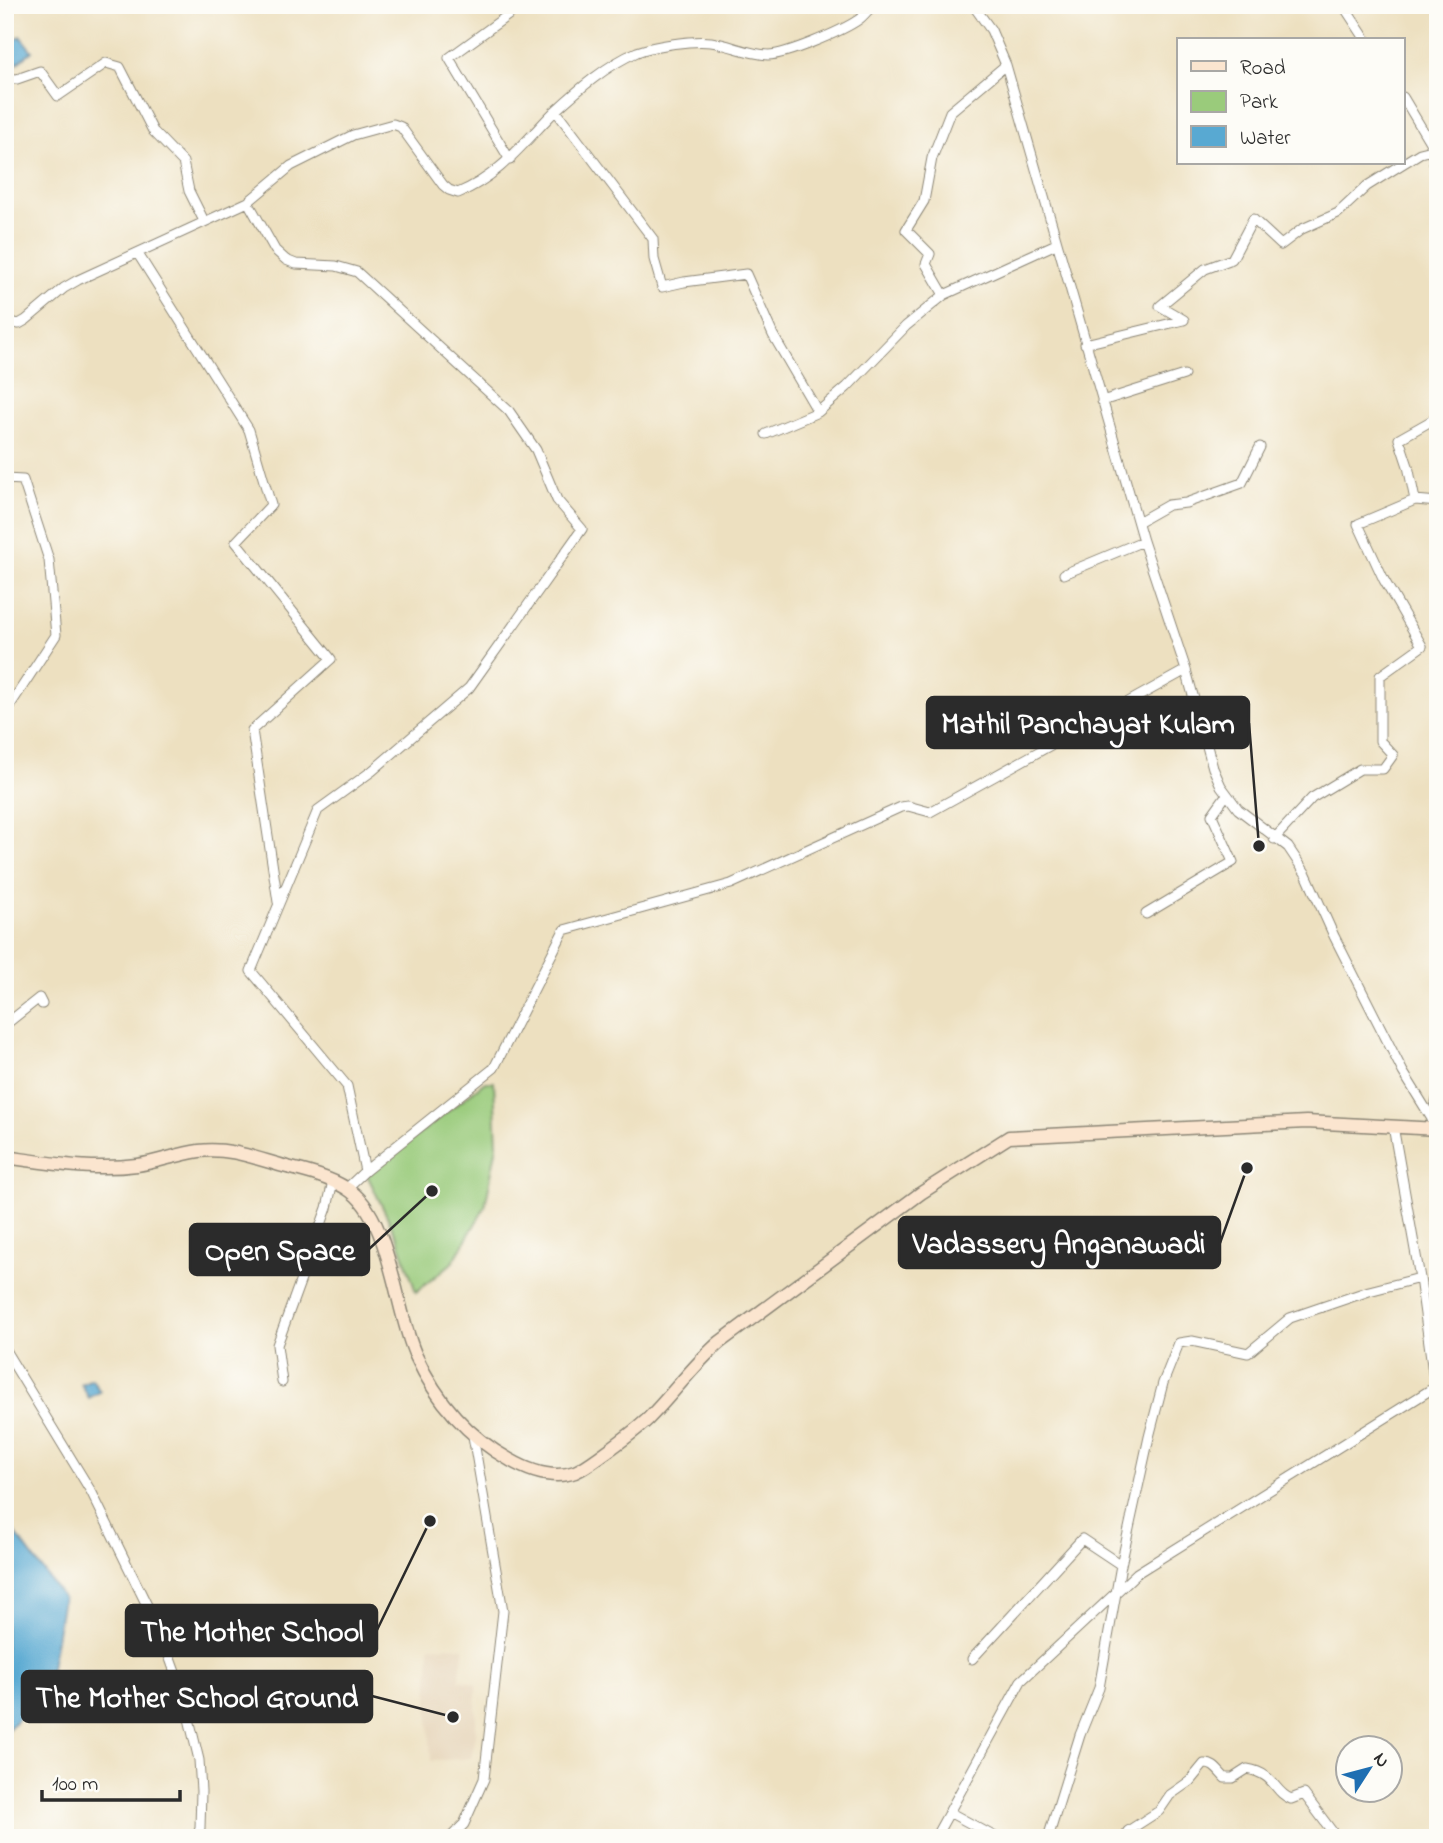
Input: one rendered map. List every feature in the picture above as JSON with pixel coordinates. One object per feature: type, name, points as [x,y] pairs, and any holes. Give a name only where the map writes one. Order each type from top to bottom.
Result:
[{"type":"main road","points":[[5,1157],[68,1166],[97,1167],[137,1165],[200,1151],[226,1151],[252,1156],[348,1188],[366,1208],[388,1256],[415,1354],[447,1406],[473,1436],[489,1449],[530,1471],[559,1475],[574,1472],[592,1462],[646,1421],[698,1361],[720,1342],[921,1193],[1009,1137],[1306,1122],[1434,1126]]},
{"type":"street","points":[[510,160],[449,58],[522,5]]},
{"type":"street","points":[[5,321],[19,324],[64,288],[248,202],[291,166],[353,135],[393,124],[401,127],[443,185],[458,193],[474,187],[510,160],[556,111],[605,70],[638,52],[673,44],[710,42],[771,55],[806,45],[858,20],[873,5]]},
{"type":"street","points":[[973,5],[991,30],[1006,65],[1143,541],[1186,670],[1213,768],[1238,809],[1274,839],[1288,847],[1306,874],[1334,936],[1403,1072],[1434,1126]]},
{"type":"street","points":[[1343,5],[1365,38]]},
{"type":"street","points":[[5,78],[17,79],[40,71],[58,96],[106,63],[120,67],[153,131],[183,162],[189,191],[204,221]]},
{"type":"street","points":[[944,295],[926,264],[930,254],[906,230],[924,201],[932,158],[950,112],[1006,65]]},
{"type":"street","points":[[1404,99],[1431,144],[1438,187]]},
{"type":"street","points":[[556,111],[653,239],[654,259],[662,287],[746,274],[774,335],[818,412]]},
{"type":"street","points":[[1404,163],[1432,149]]},
{"type":"street","points":[[1086,344],[1184,320],[1160,306],[1205,269],[1232,259],[1253,219],[1281,245],[1302,229],[1338,213],[1367,186],[1402,164]]},
{"type":"street","points":[[248,202],[275,250],[286,260],[296,264],[336,266],[356,272],[509,411],[536,450],[557,500],[582,529],[469,688],[372,771],[318,810],[251,971],[347,1086],[365,1171]]},
{"type":"street","points":[[766,434],[818,412],[847,387],[906,326],[944,295],[1056,244]]},
{"type":"street","points":[[138,254],[249,430],[271,505],[236,542],[331,659],[252,730],[278,905]]},
{"type":"street","points":[[1102,401],[1184,375]]},
{"type":"street","points":[[1415,500],[1399,439],[1438,416]]},
{"type":"street","points":[[1138,522],[1168,505],[1186,503],[1242,483],[1260,447]]},
{"type":"street","points":[[5,479],[23,480],[49,560],[56,635],[5,713]]},
{"type":"street","points":[[1274,839],[1312,798],[1360,769],[1382,769],[1393,755],[1380,741],[1380,676],[1422,646],[1384,580],[1358,524],[1415,500],[1438,502]]},
{"type":"street","points":[[1064,574],[1143,541]]},
{"type":"street","points":[[348,1188],[365,1171],[494,1068],[564,930],[731,884],[901,807],[908,806],[930,812],[1186,670]]},
{"type":"street","points":[[1146,914],[1233,862],[1212,815],[1227,794]]},
{"type":"street","points":[[5,1025],[39,998],[42,1004]]},
{"type":"street","points":[[1434,1126],[1438,1095]]},
{"type":"street","points":[[1392,1126],[1420,1278],[1438,1405]]},
{"type":"street","points":[[282,1382],[277,1345],[327,1208],[333,1181]]},
{"type":"street","points":[[1048,1838],[1080,1735],[1099,1688],[1121,1565],[1163,1382],[1179,1343],[1192,1341],[1248,1353],[1290,1318],[1420,1278]]},
{"type":"street","points":[[5,1350],[92,1493],[161,1634],[183,1693],[199,1760],[201,1790],[200,1828],[197,1838]]},
{"type":"street","points":[[935,1838],[1021,1681],[1117,1591],[1137,1573],[1435,1387]]},
{"type":"street","points":[[450,1838],[464,1824],[484,1779],[503,1611],[473,1436]]},
{"type":"street","points":[[972,1659],[1082,1539],[1121,1565]]},
{"type":"street","points":[[1125,1838],[1128,1831],[1159,1811],[1170,1795],[1190,1781],[1204,1764],[1209,1763],[1224,1778],[1233,1778],[1247,1769],[1253,1770],[1269,1777],[1285,1797],[1291,1799],[1304,1794],[1337,1838]]},
{"type":"street","points":[[949,1812],[997,1838]]},
{"type":"shaded area","points":[[430,1646],[464,1647],[459,1680],[476,1684],[476,1735],[471,1758],[431,1761],[428,1700]]},
{"type":"green space","points":[[485,1082],[494,1082],[497,1145],[485,1207],[453,1262],[416,1292],[398,1239],[367,1175]]},
{"type":"water","points":[[20,36],[32,51],[15,65],[5,52],[5,47]]},
{"type":"water","points":[[92,1379],[100,1392],[89,1398],[81,1384]]},
{"type":"water","points":[[5,1519],[63,1598],[48,1685],[5,1733]]},
{"type":"place","name":"Mathil Panchayat Kulam","points":[[1259,846]]},
{"type":"place","name":"Vadassery Anganawadi","points":[[1247,1168]]},
{"type":"place","name":"Open Space","points":[[432,1191]]},
{"type":"place","name":"The Mother School","points":[[430,1521]]},
{"type":"place","name":"The Mother School Ground","points":[[453,1717]]}]
